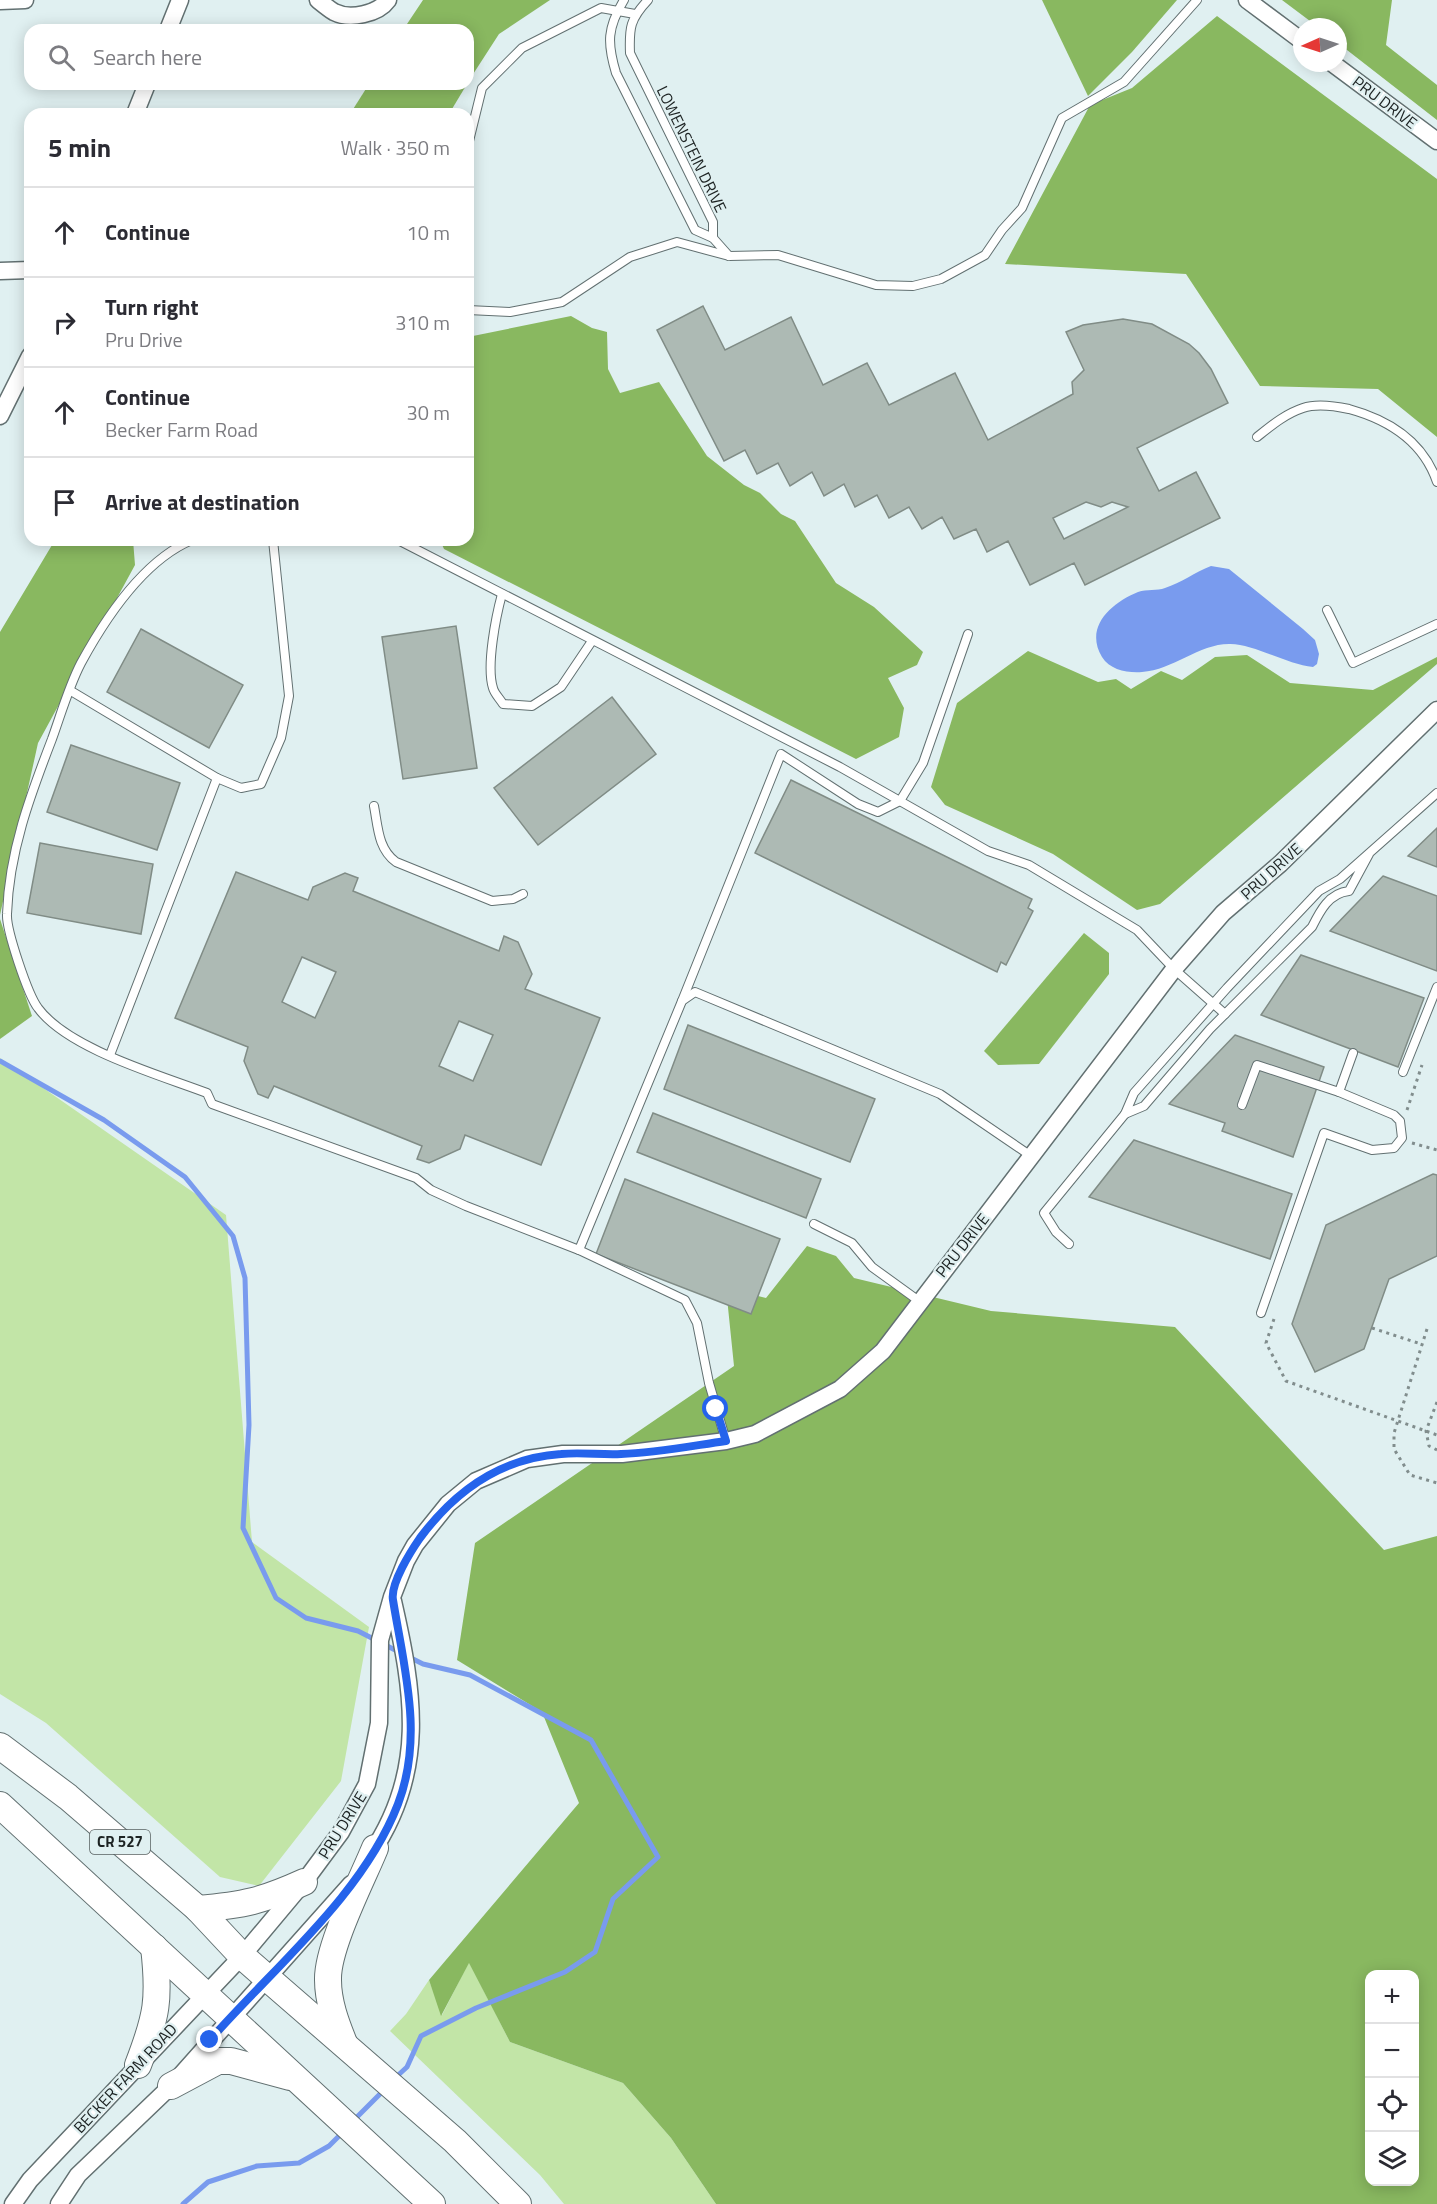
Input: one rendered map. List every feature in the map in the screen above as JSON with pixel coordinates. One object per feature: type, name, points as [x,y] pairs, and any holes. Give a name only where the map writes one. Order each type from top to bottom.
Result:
[{"type":"main road","name":"CR 527","points":[[0,1746],[68,1797],[198,1908],[242,1956],[455,2141],[518,2204]]},
{"type":"main road","points":[[0,1805],[432,2204]]},
{"type":"main road","points":[[345,2046],[333,2015],[327,1978],[334,1948],[375,1848]]},
{"type":"main road","points":[[198,1908],[245,1905],[266,1899],[304,1882]]},
{"type":"main road","points":[[138,2065],[154,2023],[158,1986],[154,1947]]},
{"type":"main road","points":[[171,2086],[208,2064],[225,2060],[297,2079]]},
{"type":"street","points":[[0,2],[25,0]]},
{"type":"street","points":[[170,24],[180,0]]},
{"type":"street","points":[[318,0],[336,13],[361,16],[385,4],[388,0]]},
{"type":"street","points":[[1247,0],[1293,34]]},
{"type":"street","name":"PRU DRIVE","points":[[1344,72],[1437,141]]},
{"type":"street","points":[[137,108],[145,90]]},
{"type":"street","points":[[0,271],[24,270]]},
{"type":"street","points":[[0,416],[24,368]]},
{"type":"street","name":"PRU DRIVE","points":[[242,1956],[304,1882],[341,1832],[367,1784],[379,1723],[380,1640],[392,1597],[406,1561],[435,1518],[461,1492],[492,1472],[544,1455],[622,1454],[726,1441],[755,1434],[840,1389],[883,1351],[1174,969],[1223,913],[1280,864],[1437,710]]},
{"type":"street","points":[[267,1979],[344,1895],[375,1848],[398,1804],[411,1759],[412,1727],[402,1638],[392,1597]]},
{"type":"street","name":"BECKER FARM ROAD","points":[[13,2204],[30,2180],[242,1956]]},
{"type":"street","name":"BECKER FARM ROAD","points":[[59,2204],[78,2175],[171,2086],[267,1979]]},
{"type":"lane","name":"LOWENSTEIN DRIVE","points":[[624,0],[611,25],[609,50],[616,73],[695,230],[713,238],[713,222],[650,98],[630,53],[629,31],[635,14]]},
{"type":"lane","points":[[474,121],[482,88],[522,48],[601,8],[618,9],[635,14],[648,0]]},
{"type":"lane","points":[[474,310],[510,312],[562,302],[630,257],[677,242],[729,256],[778,255],[876,285],[914,286],[941,279],[985,255],[1002,230],[1022,208],[1062,118],[1124,82],[1197,0]]},
{"type":"lane","points":[[713,238],[729,256]]},
{"type":"lane","points":[[1257,437],[1282,417],[1305,407],[1334,406],[1389,423],[1406,435],[1433,470],[1437,482]]},
{"type":"lane","points":[[183,546],[164,558],[119,603],[81,664],[17,838],[7,916],[13,946],[37,1008],[56,1027],[110,1055],[207,1093],[212,1104],[416,1178],[431,1190],[466,1206],[579,1250],[685,1300],[697,1323],[709,1383],[726,1441]]},
{"type":"lane","points":[[71,691],[217,778],[241,788],[261,784],[282,738],[289,696],[274,546]]},
{"type":"lane","points":[[410,546],[840,767],[988,851],[1029,865],[1137,930],[1174,969],[1225,1014]]},
{"type":"lane","points":[[502,594],[494,625],[492,655],[493,688],[503,704],[532,706],[561,687],[592,641]]},
{"type":"lane","points":[[1327,610],[1353,663],[1437,624]]},
{"type":"lane","points":[[579,1250],[781,754],[858,804],[878,812],[900,801],[923,763],[968,634]]},
{"type":"lane","points":[[110,1055],[217,778]]},
{"type":"lane","points":[[1069,1244],[1056,1233],[1044,1213],[1125,1114],[1134,1093],[1213,1003],[1319,891],[1340,879],[1437,793]]},
{"type":"lane","points":[[374,806],[381,846],[396,862],[492,901],[513,899],[524,894]]},
{"type":"lane","points":[[1125,1114],[1144,1106],[1225,1014],[1312,927],[1322,908],[1339,892],[1348,891],[1369,854]]},
{"type":"lane","points":[[1403,1072],[1437,987]]},
{"type":"lane","points":[[682,1001],[695,992],[940,1094],[1031,1156]]},
{"type":"lane","points":[[1339,1092],[1353,1053]]},
{"type":"lane","points":[[1242,1105],[1257,1065],[1339,1092],[1394,1115],[1400,1122],[1402,1138],[1394,1148],[1372,1150],[1324,1133],[1261,1313]]},
{"type":"lane","points":[[814,1224],[852,1243],[872,1267],[919,1301]]},
{"type":"path","points":[[1409,1117],[1406,1111],[1425,1054]]},
{"type":"path","points":[[1413,1132],[1410,1143],[1437,1150]]},
{"type":"path","points":[[1277,1309],[1266,1343],[1286,1381],[1437,1435]]},
{"type":"path","points":[[1372,1328],[1422,1344]]},
{"type":"path","points":[[1427,1329],[1396,1420],[1394,1449],[1410,1475],[1437,1483]]},
{"type":"path","points":[[1437,1401],[1426,1431],[1429,1446],[1437,1450]]},
{"type":"green space","points":[[423,0],[550,0],[499,34],[474,73],[474,24],[407,24]]},
{"type":"green space","points":[[1042,0],[1177,0],[1132,52],[1088,96]]},
{"type":"green space","points":[[1282,0],[1392,0],[1386,45],[1437,85],[1437,120],[1347,50],[1347,18],[1306,18]]},
{"type":"green space","points":[[1217,16],[1437,179],[1437,437],[1378,389],[1260,386],[1186,274],[1005,264],[1090,105],[1132,88]]},
{"type":"green space","points":[[365,90],[463,90],[453,108],[354,108]]},
{"type":"green space","points":[[571,316],[592,328],[607,332],[608,369],[620,393],[659,382],[707,456],[744,485],[760,493],[781,514],[795,521],[836,583],[874,607],[923,652],[917,665],[888,678],[904,708],[899,737],[856,759],[444,549],[443,546],[474,546],[474,336]]},
{"type":"green space","points":[[51,546],[133,546],[135,565],[38,743],[0,915],[0,632]]},
{"type":"green space","points":[[1028,651],[1098,682],[1116,679],[1131,689],[1161,671],[1182,680],[1215,657],[1247,655],[1290,683],[1373,690],[1437,657],[1437,664],[1160,904],[1137,910],[1053,854],[945,805],[931,787],[957,703]]},
{"type":"green space","points":[[0,919],[32,1016],[0,1039]]},
{"type":"green space","points":[[1084,933],[1109,953],[1109,974],[1039,1064],[998,1065],[984,1051]]},
{"type":"green space","points":[[0,1058],[226,1215],[252,1542],[369,1627],[341,1781],[259,1886],[220,1877],[46,1723],[0,1694]]},
{"type":"green space","points":[[807,1246],[836,1256],[854,1278],[991,1311],[1175,1327],[1384,1550],[1437,1536],[1437,2204],[716,2204],[671,2138],[623,2083],[510,2042],[469,1963],[441,2016],[429,1980],[579,1803],[542,1712],[457,1660],[475,1543],[734,1366],[726,1288],[766,1298]]},
{"type":"green space","points":[[469,1962],[510,2042],[623,2083],[671,2138],[716,2204],[564,2204],[540,2175],[390,2031],[406,2014],[429,1980],[442,2015]]},
{"type":"water","points":[[1211,566],[1229,569],[1315,640],[1319,654],[1317,664],[1313,667],[1303,665],[1248,647],[1229,644],[1207,648],[1164,667],[1142,672],[1119,670],[1105,661],[1097,646],[1096,636],[1098,626],[1110,609],[1138,592],[1165,588]]},
{"type":"building","points":[[703,306],[725,350],[791,317],[823,385],[867,363],[889,405],[955,373],[988,440],[1073,394],[1072,382],[1084,370],[1066,332],[1083,325],[1123,319],[1152,324],[1189,344],[1199,353],[1211,369],[1228,403],[1137,448],[1159,491],[1196,472],[1220,518],[1085,585],[1074,563],[1030,585],[1008,541],[987,552],[976,529],[954,539],[942,517],[922,529],[909,507],[889,518],[877,495],[855,507],[844,484],[824,496],[812,472],[790,486],[778,463],[757,474],[745,450],[724,461],[657,330]],"holes":[[[1086,502],[1101,507],[1112,502],[1128,507],[1064,539],[1053,518]]]},
{"type":"building","points":[[456,626],[477,768],[403,779],[382,637]]},
{"type":"building","points":[[141,629],[243,685],[209,748],[107,692]]},
{"type":"building","points":[[612,697],[656,754],[538,845],[494,788]]},
{"type":"building","points":[[71,745],[180,783],[157,850],[47,812]]},
{"type":"building","points":[[791,780],[1032,899],[1028,908],[1033,911],[1006,965],[1001,962],[997,972],[755,853]]},
{"type":"building","points":[[1437,828],[1437,867],[1408,856]]},
{"type":"building","points":[[40,843],[153,864],[141,934],[27,913]]},
{"type":"building","points":[[236,872],[308,900],[313,887],[345,873],[358,878],[353,891],[499,951],[504,936],[518,942],[532,974],[525,989],[600,1018],[541,1165],[465,1135],[460,1149],[429,1163],[417,1159],[422,1146],[274,1086],[268,1098],[258,1094],[244,1061],[248,1047],[175,1018]],"holes":[[[302,957],[336,972],[315,1018],[282,1002]],[[459,1021],[493,1035],[473,1081],[439,1066]]]},
{"type":"building","points":[[1383,876],[1437,896],[1437,971],[1330,931]]},
{"type":"building","points":[[1301,955],[1424,998],[1398,1067],[1261,1015]]},
{"type":"building","points":[[688,1025],[875,1099],[850,1162],[664,1089]]},
{"type":"building","points":[[1235,1035],[1324,1067],[1293,1157],[1222,1131],[1225,1123],[1169,1104]]},
{"type":"building","points":[[653,1113],[821,1179],[806,1218],[637,1152]]},
{"type":"building","points":[[1134,1140],[1292,1194],[1270,1259],[1089,1197]]},
{"type":"building","points":[[1433,1174],[1437,1175],[1437,1256],[1389,1279],[1364,1349],[1315,1372],[1292,1324],[1326,1225]]},
{"type":"building","points":[[625,1179],[780,1239],[751,1314],[596,1254]]},
{"type":"waterway","points":[[0,1061],[104,1120],[185,1177],[233,1236],[245,1278],[249,1425],[243,1528],[276,1598],[306,1618],[358,1631],[399,1652]]},
{"type":"waterway","points":[[395,2078],[407,2067],[421,2036],[476,2008],[565,1972],[595,1952],[613,1899],[658,1857],[591,1740],[470,1675],[423,1664],[407,1656]]},
{"type":"waterway","points":[[353,2121],[385,2089]]},
{"type":"waterway","points":[[183,2204],[208,2182],[257,2166],[299,2163],[329,2146],[343,2132]]},
{"type":"route","points":[[210,2040],[344,1895],[375,1848],[398,1804],[411,1759],[412,1727],[402,1638],[392,1597],[406,1561],[435,1518],[461,1492],[476,1481],[526,1459],[563,1454],[622,1454],[726,1441],[716,1409]]}]
